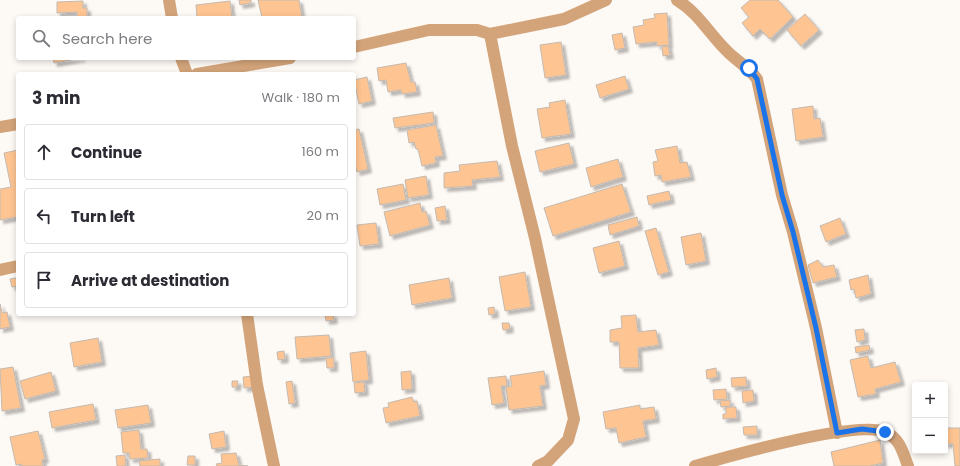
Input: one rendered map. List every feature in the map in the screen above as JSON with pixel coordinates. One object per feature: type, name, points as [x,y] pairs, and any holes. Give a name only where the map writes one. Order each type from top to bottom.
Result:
[{"type":"street","points":[[169,0],[172,16]]},
{"type":"street","points":[[356,47],[429,30],[477,30],[490,34],[564,19],[606,0]]},
{"type":"street","points":[[677,0],[688,6],[730,53],[749,68],[757,79],[782,195],[793,232],[816,328],[837,433]]},
{"type":"street","points":[[490,34],[512,146],[536,242],[574,419],[568,440],[548,461],[538,466]]},
{"type":"street","points":[[182,60],[187,72]]},
{"type":"street","points":[[209,72],[278,60]]},
{"type":"street","points":[[0,127],[16,124]]},
{"type":"street","points":[[0,270],[16,266]]},
{"type":"street","points":[[247,316],[257,385],[274,466]]},
{"type":"street","points":[[695,466],[735,454],[862,429],[885,432],[899,442],[908,466]]},
{"type":"building","points":[[239,0],[251,0],[251,3],[240,5]]},
{"type":"building","points":[[258,0],[299,0],[302,16],[262,16]]},
{"type":"building","points":[[750,0],[778,0],[793,17],[770,39],[760,29],[753,36],[742,23],[749,17],[741,8]]},
{"type":"building","points":[[83,1],[83,8],[87,8],[87,16],[77,16],[77,12],[57,13],[57,2]]},
{"type":"building","points":[[230,1],[232,16],[197,16],[196,5]]},
{"type":"building","points":[[667,13],[669,45],[657,46],[657,42],[636,44],[633,27],[644,25],[643,20],[655,18],[654,14]]},
{"type":"building","points":[[805,14],[819,30],[801,46],[787,30]]},
{"type":"building","points":[[622,33],[625,48],[615,50],[612,35]]},
{"type":"building","points":[[561,42],[566,75],[545,78],[540,45]]},
{"type":"building","points":[[668,46],[670,55],[663,56],[662,47]]},
{"type":"building","points":[[53,60],[71,60],[54,63]]},
{"type":"building","points":[[406,63],[411,82],[415,82],[417,92],[402,94],[401,90],[388,92],[386,80],[379,81],[377,68]]},
{"type":"building","points":[[625,76],[629,89],[600,98],[596,85]]},
{"type":"building","points":[[367,77],[372,101],[359,104],[356,90],[356,80]]},
{"type":"building","points":[[565,100],[571,134],[542,138],[537,109],[550,107],[549,103]]},
{"type":"building","points":[[813,106],[814,119],[820,118],[823,137],[796,141],[792,109]]},
{"type":"building","points":[[433,112],[434,123],[395,128],[393,118]]},
{"type":"building","points":[[436,125],[443,156],[435,157],[436,163],[422,166],[418,149],[416,149],[414,142],[409,143],[407,130]]},
{"type":"building","points":[[359,129],[368,169],[357,172],[356,168],[356,130]]},
{"type":"building","points":[[569,143],[574,164],[540,172],[535,151]]},
{"type":"building","points":[[677,146],[680,163],[687,162],[691,177],[662,182],[661,175],[655,176],[653,162],[658,161],[655,150]]},
{"type":"building","points":[[16,150],[16,217],[0,220],[0,189],[11,187],[4,153]]},
{"type":"building","points":[[618,159],[623,177],[591,187],[586,168]]},
{"type":"building","points":[[497,161],[500,177],[472,180],[473,186],[444,188],[444,173],[460,171],[459,165]]},
{"type":"building","points":[[426,176],[429,195],[408,198],[405,180]]},
{"type":"building","points":[[403,184],[406,200],[380,205],[377,189]]},
{"type":"building","points":[[622,184],[631,212],[553,236],[544,208]]},
{"type":"building","points":[[669,191],[671,200],[649,205],[647,196]]},
{"type":"building","points":[[420,203],[422,212],[426,211],[430,225],[390,236],[384,212]]},
{"type":"building","points":[[445,206],[447,220],[437,221],[435,208]]},
{"type":"building","points":[[637,217],[639,226],[610,235],[608,225]]},
{"type":"building","points":[[840,218],[846,234],[826,242],[820,226]]},
{"type":"building","points":[[376,223],[379,244],[360,246],[357,225]]},
{"type":"building","points":[[656,228],[669,272],[658,275],[645,231]]},
{"type":"building","points":[[701,233],[706,261],[686,265],[681,237]]},
{"type":"building","points":[[619,241],[625,266],[599,273],[593,248]]},
{"type":"building","points":[[818,260],[823,267],[834,265],[837,277],[813,283],[808,265]]},
{"type":"building","points":[[525,272],[531,307],[505,311],[499,277]]},
{"type":"building","points":[[868,275],[871,294],[856,298],[854,289],[851,290],[849,280]]},
{"type":"building","points":[[16,278],[16,286],[12,287],[10,279]]},
{"type":"building","points":[[449,278],[452,298],[412,305],[409,285]]},
{"type":"building","points":[[0,304],[2,313],[7,312],[10,327],[0,329]]},
{"type":"building","points":[[494,307],[495,314],[489,315],[488,308]]},
{"type":"building","points":[[636,315],[638,332],[656,330],[659,345],[638,348],[639,368],[620,368],[619,342],[610,342],[610,330],[622,328],[621,316]]},
{"type":"building","points":[[325,316],[333,316],[334,320],[326,321]]},
{"type":"building","points":[[502,323],[509,323],[510,329],[503,330]]},
{"type":"building","points":[[864,329],[865,340],[857,342],[855,330]]},
{"type":"building","points":[[329,335],[331,356],[297,359],[295,337]]},
{"type":"building","points":[[98,338],[102,362],[74,367],[70,343]]},
{"type":"building","points":[[869,345],[870,350],[856,353],[855,347]]},
{"type":"building","points":[[284,351],[285,359],[278,360],[277,352]]},
{"type":"building","points":[[366,351],[369,380],[353,382],[350,353]]},
{"type":"building","points":[[868,356],[871,368],[895,362],[901,382],[875,389],[876,394],[858,397],[850,360]]},
{"type":"building","points":[[326,358],[334,358],[334,368],[327,368]]},
{"type":"building","points":[[13,367],[21,408],[2,411],[0,369]]},
{"type":"building","points":[[716,368],[717,377],[707,379],[706,370]]},
{"type":"building","points":[[411,371],[412,389],[402,390],[401,372]]},
{"type":"building","points":[[544,371],[546,385],[540,386],[543,406],[509,410],[506,387],[512,386],[510,376]]},
{"type":"building","points":[[51,372],[56,391],[25,399],[20,381]]},
{"type":"building","points":[[254,376],[255,387],[244,388],[243,377]]},
{"type":"building","points":[[506,376],[507,386],[501,386],[504,403],[492,405],[488,378]]},
{"type":"building","points":[[746,377],[747,386],[732,387],[731,378]]},
{"type":"building","points":[[232,381],[238,381],[237,387],[232,387]]},
{"type":"building","points":[[292,381],[295,403],[289,404],[286,382]]},
{"type":"building","points":[[364,382],[365,392],[355,393],[354,383]]},
{"type":"building","points":[[726,389],[727,399],[714,400],[713,390]]},
{"type":"building","points":[[753,390],[754,401],[743,403],[742,391]]},
{"type":"building","points":[[412,397],[414,402],[417,401],[420,416],[386,423],[383,408],[389,407],[388,403]]},
{"type":"building","points":[[730,400],[730,406],[721,407],[720,401]]},
{"type":"building","points":[[93,404],[96,420],[52,428],[49,412]]},
{"type":"building","points":[[148,405],[151,423],[118,428],[115,410]]},
{"type":"building","points":[[640,405],[640,409],[654,407],[656,419],[643,421],[646,437],[619,443],[616,428],[606,429],[603,412]]},
{"type":"building","points":[[726,407],[736,407],[737,418],[723,419],[723,414],[726,414]]},
{"type":"building","points":[[757,426],[757,435],[744,435],[743,427]]},
{"type":"building","points":[[948,428],[960,428],[960,466],[955,466],[953,444],[948,444]]},
{"type":"building","points":[[139,430],[141,449],[147,449],[148,458],[130,459],[129,453],[123,453],[121,432]]},
{"type":"building","points":[[38,431],[45,459],[42,460],[43,466],[16,465],[10,437]]},
{"type":"building","points":[[224,431],[226,447],[212,449],[209,434]]},
{"type":"building","points":[[880,440],[883,463],[870,466],[834,466],[831,452]]},
{"type":"building","points":[[236,453],[239,465],[248,466],[217,466],[216,464],[222,463],[221,454]]},
{"type":"building","points":[[125,455],[126,466],[117,466],[116,456]]},
{"type":"building","points":[[188,456],[195,456],[195,465],[187,465]]},
{"type":"building","points":[[160,459],[160,466],[140,466],[139,461]]},
{"type":"route","points":[[749,68],[757,79],[782,195],[793,232],[816,328],[837,433],[862,429],[885,432]]}]
